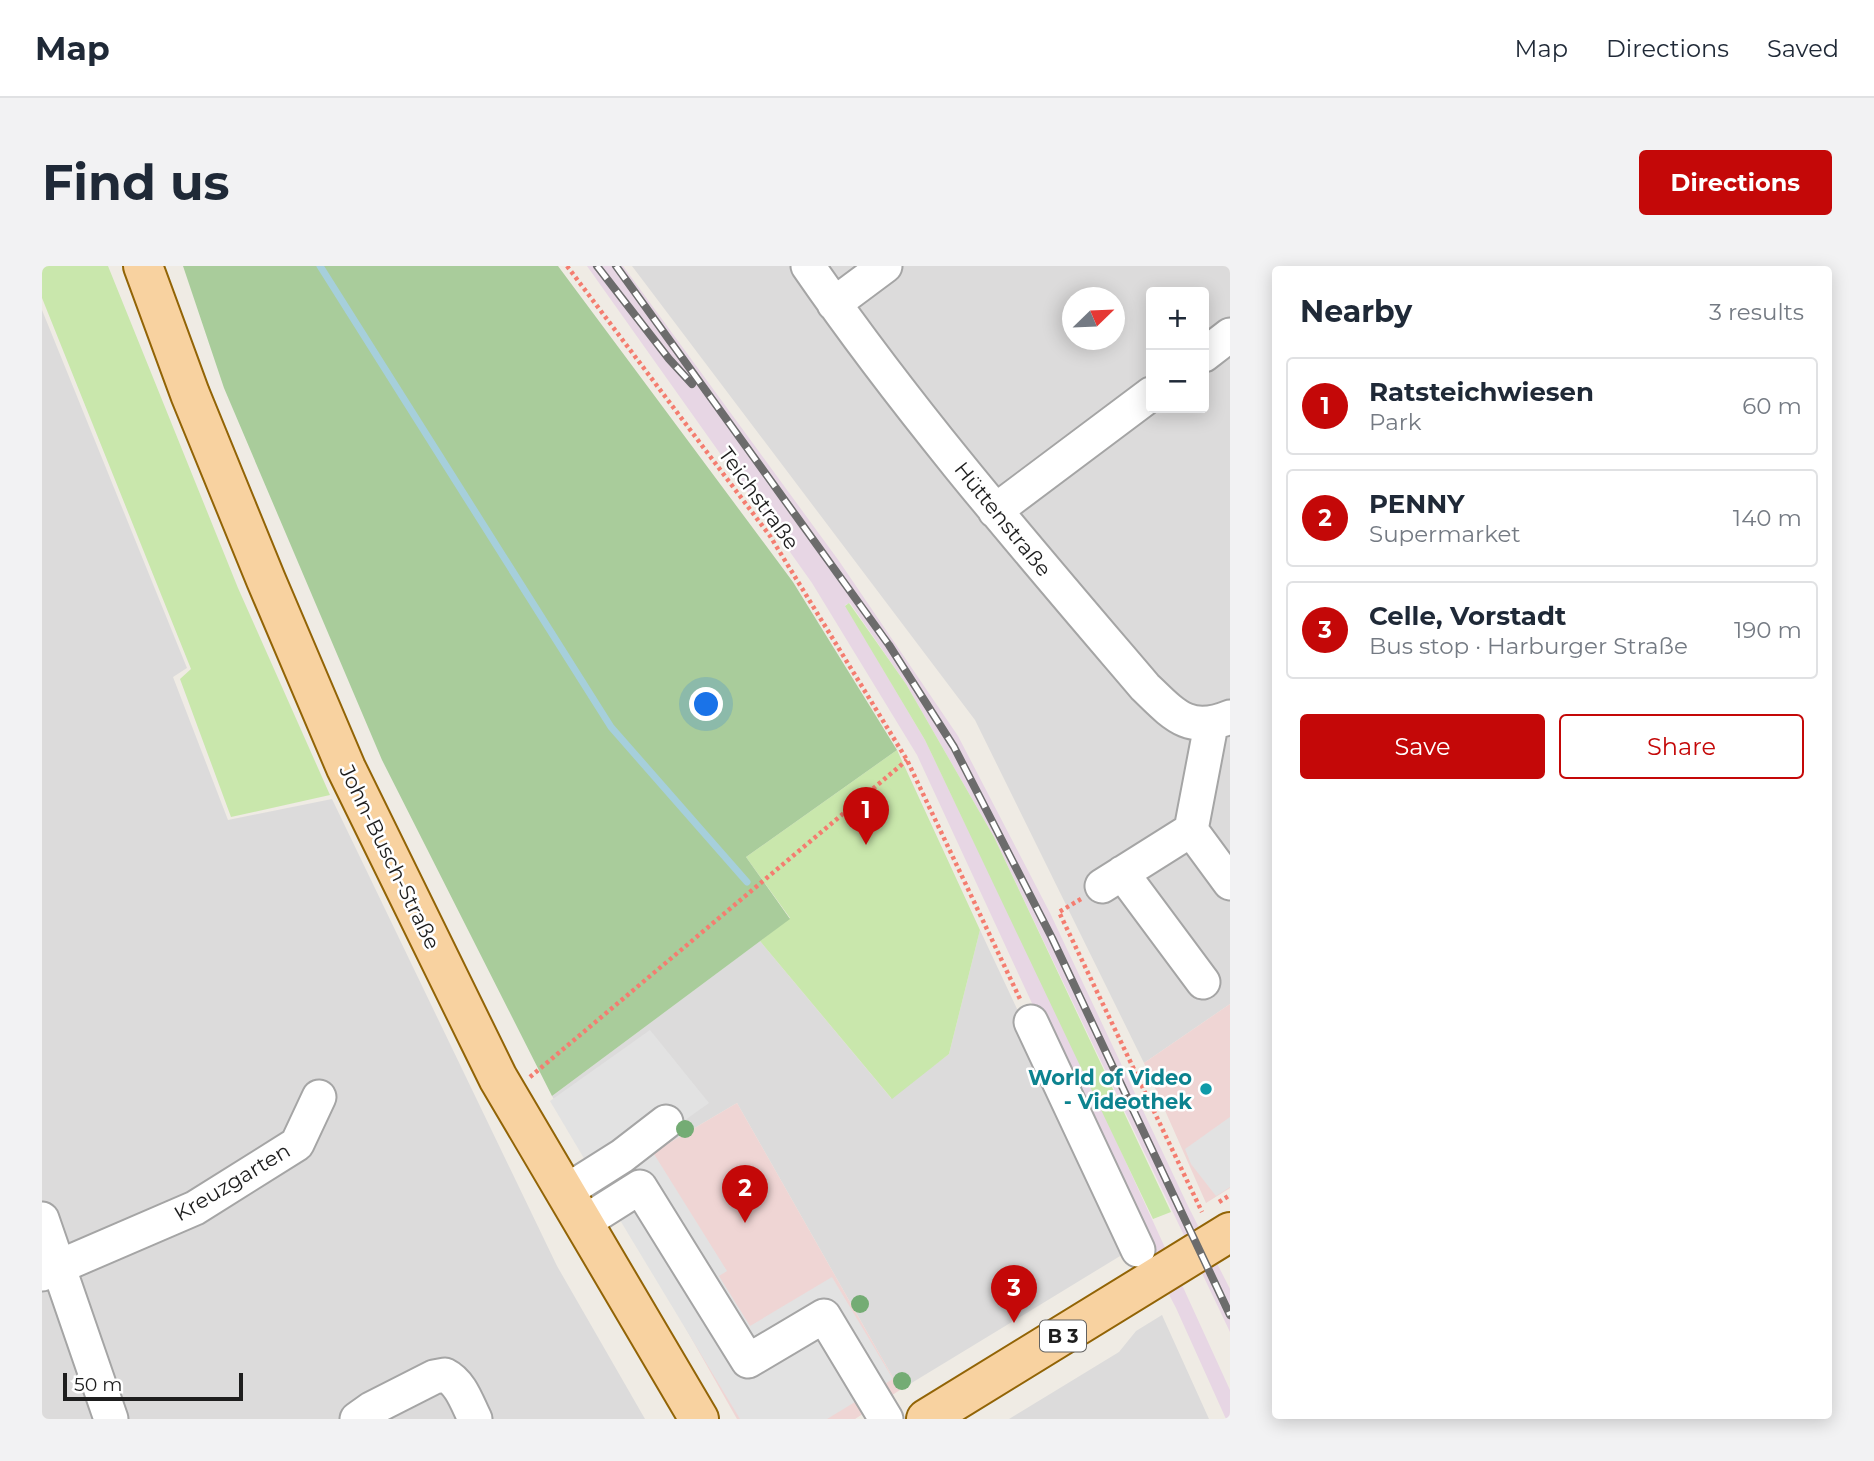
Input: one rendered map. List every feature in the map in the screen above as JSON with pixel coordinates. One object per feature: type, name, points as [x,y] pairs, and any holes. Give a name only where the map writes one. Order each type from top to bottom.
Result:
[{"type":"main road","name":"John-Busch-Straße","points":[[142,266],[200,419],[346,768],[498,1078],[699,1419]]},
{"type":"main road","name":"B 3","points":[[926,1419],[1183,1261],[1222,1230]]},
{"type":"street","name":"Hüttenstraße","points":[[808,266],[834,304],[995,511],[1153,695],[1170,711],[1188,722],[1220,721]]},
{"type":"street","points":[[834,304],[885,266]]},
{"type":"street","points":[[1209,351],[1230,335]]},
{"type":"street","points":[[995,511],[1146,398]]},
{"type":"street","points":[[1202,982],[1112,880],[1191,830],[1220,721]]},
{"type":"street","points":[[1191,830],[1230,883]]},
{"type":"street","points":[[1031,1021],[1138,1250]]},
{"type":"street","name":"Kreuzgarten","points":[[50,1272],[195,1208],[297,1144],[319,1097]]},
{"type":"street","points":[[574,1208],[622,1156],[666,1122]]},
{"type":"street","points":[[574,1208],[640,1187],[748,1361],[824,1316],[887,1419]]},
{"type":"street","points":[[42,1219],[50,1272],[110,1419]]},
{"type":"street","points":[[357,1419],[434,1377],[445,1375],[453,1379],[475,1419]]},
{"type":"path","name":"Teichstraße","points":[[567,266],[771,536],[907,760],[1031,1021]]},
{"type":"path","points":[[530,1077],[907,760]]},
{"type":"path","points":[[1112,880],[1059,912],[1222,1230]]},
{"type":"shaded area","points":[[587,266],[623,266],[839,561],[958,736],[1050,913],[1230,1289],[1230,1332],[994,837],[906,684],[850,603],[845,605],[925,740],[1088,1079],[1230,1390],[1230,1419],[1226,1419],[1176,1308],[1149,1256],[917,755],[812,583]]},
{"type":"shaded area","points":[[632,266],[1230,266],[1230,1004],[1144,1063],[975,720]]},
{"type":"shaded area","points":[[42,310],[187,668],[173,677],[228,820],[332,799],[557,1266],[645,1419],[42,1419]]},
{"type":"shaded area","points":[[980,930],[1130,1250],[900,1390],[737,1103],[603,1182],[552,1096],[760,941],[891,1098],[949,1054]]},
{"type":"shaded area","points":[[1230,1004],[1230,1188],[1206,1203],[1144,1063]]},
{"type":"shaded area","points":[[650,1030],[709,1103],[598,1182],[550,1101]]},
{"type":"shaded area","points":[[737,1103],[900,1390],[855,1419],[737,1419],[603,1182]]},
{"type":"shaded area","points":[[1230,1117],[1230,1187],[1216,1196],[1191,1164],[1185,1149]]},
{"type":"shaded area","points":[[654,1154],[727,1271],[719,1276],[750,1326],[832,1277],[893,1379],[827,1419],[740,1419],[600,1187]]},
{"type":"shaded area","points":[[1162,1315],[1209,1419],[1009,1419],[1119,1352],[1136,1331]]},
{"type":"green space","points":[[42,266],[108,266],[238,588],[330,795],[231,817],[180,679],[191,669],[42,298]]},
{"type":"green space","points":[[183,266],[558,266],[793,582],[897,750],[746,857],[790,919],[552,1096],[382,760],[224,388]]},
{"type":"green space","points":[[849,603],[906,684],[994,837],[1171,1212],[1153,1219],[925,740],[845,606]]},
{"type":"green space","points":[[897,750],[980,930],[949,1054],[892,1099],[760,941],[790,918],[746,857]]},
{"type":"waterway","points":[[320,266],[611,727],[747,882]]},
{"type":"railway","points":[[597,266],[669,359],[692,384]]},
{"type":"railway","points":[[616,266],[889,645],[954,747],[1052,938],[1230,1315]]},
{"type":"place","name":"Ratsteichwiesen","points":[[866,845]]},
{"type":"place","name":"World of Video - Videothek","points":[[1206,1089]]},
{"type":"place","name":"PENNY","points":[[745,1223]]},
{"type":"place","name":"Celle, Vorstadt","points":[[1014,1323]]}]
